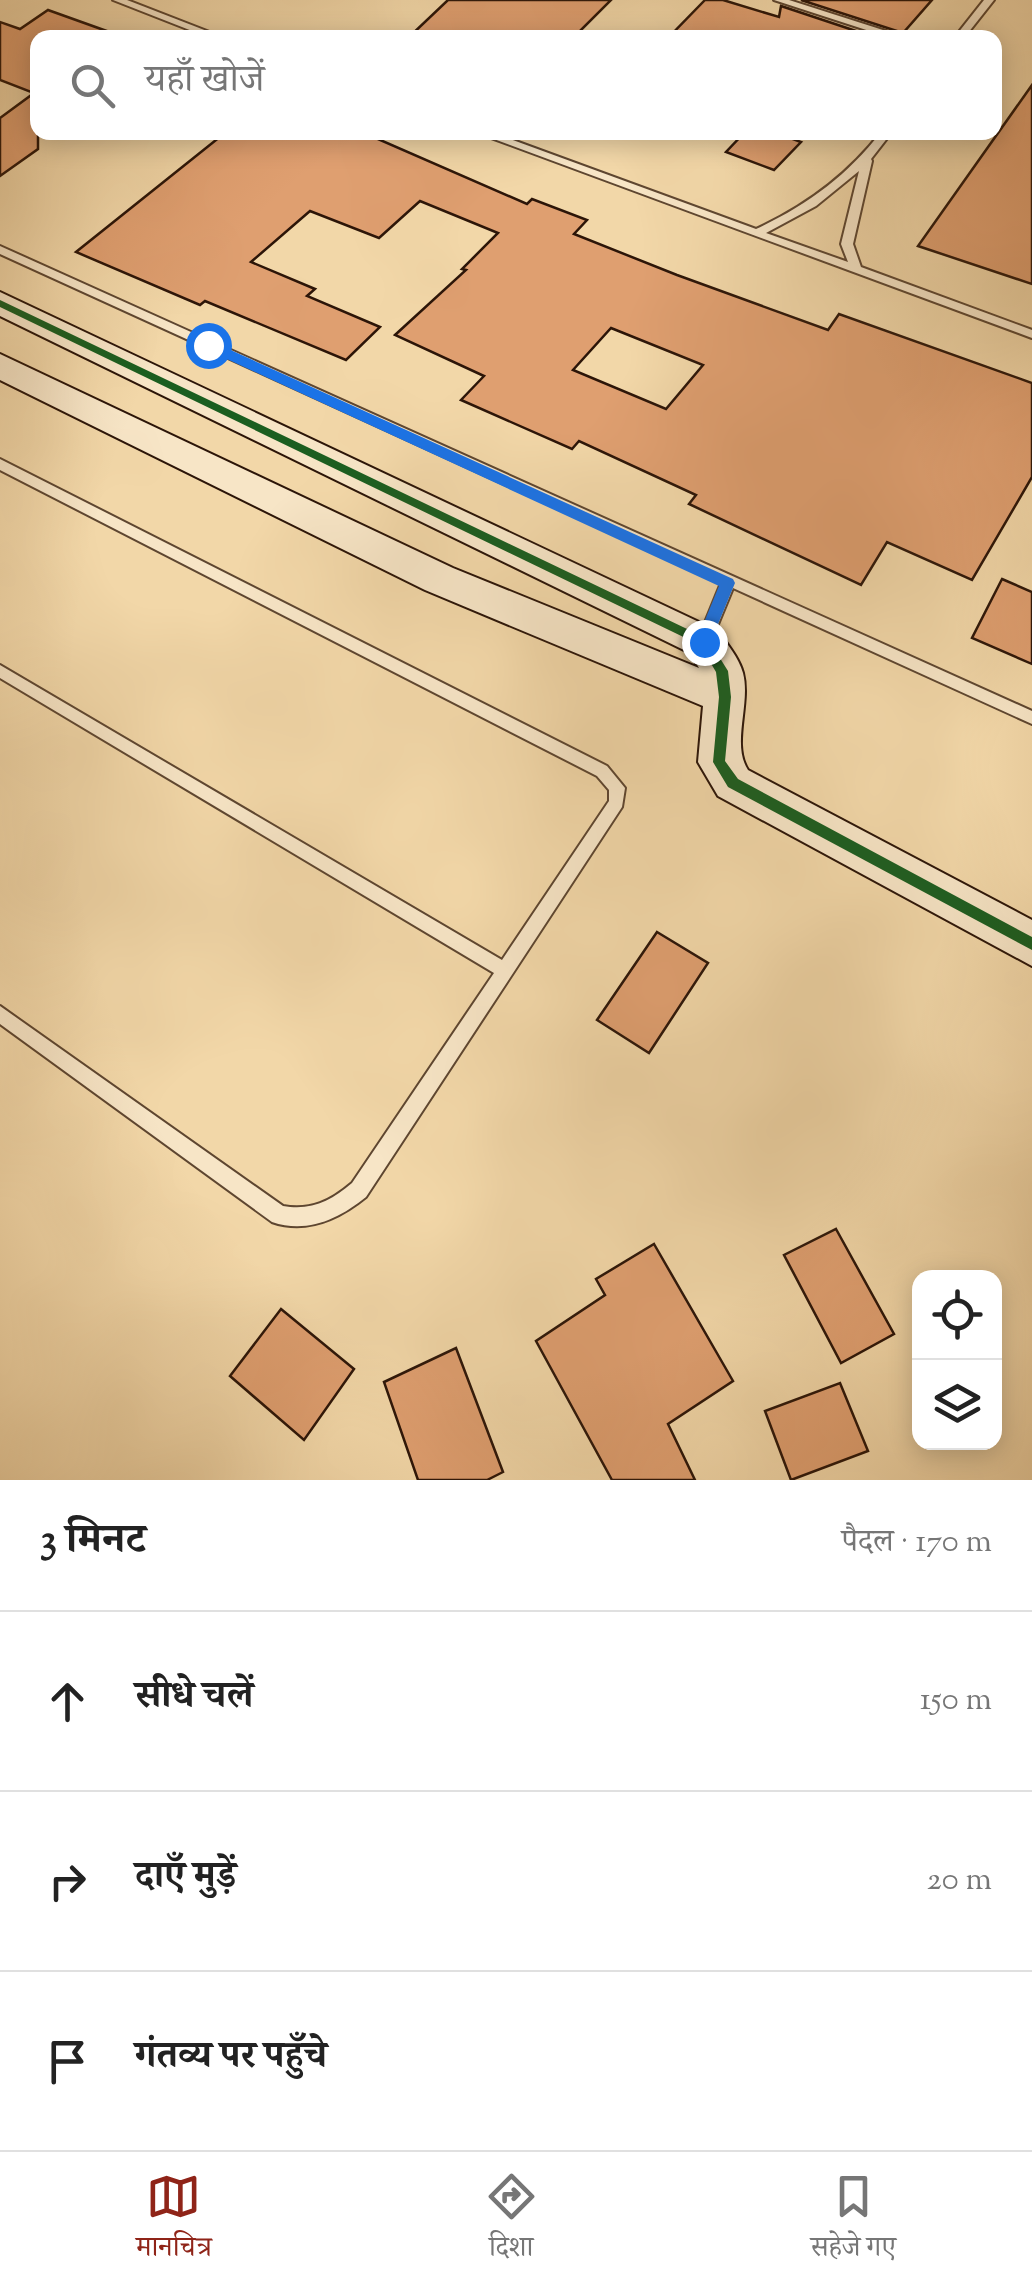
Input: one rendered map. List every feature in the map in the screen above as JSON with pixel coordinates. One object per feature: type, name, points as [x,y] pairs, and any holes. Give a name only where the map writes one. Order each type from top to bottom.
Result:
[{"type":"street","points":[[0,303],[704,642],[722,671],[725,696],[718,762],[733,784],[1032,944]]},
{"type":"street","points":[[0,366],[440,579],[725,696]]},
{"type":"lane","points":[[118,0],[199,30]]},
{"type":"lane","points":[[143,9],[156,0]]},
{"type":"lane","points":[[780,0],[877,30]]},
{"type":"lane","points":[[965,30],[989,0]]},
{"type":"lane","points":[[502,140],[1032,334]]},
{"type":"lane","points":[[756,233],[807,210],[866,160],[881,140]]},
{"type":"lane","points":[[856,270],[847,244],[866,160]]},
{"type":"lane","points":[[0,250],[1032,718]]},
{"type":"lane","points":[[0,464],[613,780],[617,802],[359,1190],[337,1210],[301,1220],[279,1215],[0,1014]]},
{"type":"lane","points":[[704,642],[728,583]]},
{"type":"lane","points":[[0,671],[504,970]]},
{"type":"building","points":[[448,0],[611,0],[581,30],[416,30]]},
{"type":"building","points":[[705,0],[723,0],[779,17],[781,6],[853,30],[676,30]]},
{"type":"building","points":[[801,0],[932,0],[906,30],[894,30]]},
{"type":"building","points":[[48,10],[104,30],[30,30],[30,91],[0,80],[0,22],[20,29]]},
{"type":"building","points":[[1032,85],[1032,284],[918,246],[993,140],[1002,140],[1002,127]]},
{"type":"building","points":[[30,96],[30,140],[38,140],[38,149],[0,176],[0,118]]},
{"type":"building","points":[[216,140],[380,140],[527,204],[532,199],[587,220],[574,234],[677,275],[828,330],[839,314],[1032,383],[1032,477],[972,580],[887,542],[861,585],[689,504],[696,495],[579,441],[572,449],[461,400],[484,376],[395,335],[466,270],[462,269],[498,233],[420,201],[379,238],[310,211],[251,262],[315,289],[307,296],[380,327],[346,360],[205,301],[200,305],[76,252]],"holes":[[[611,328],[703,365],[666,409],[573,370]]]},
{"type":"building","points":[[737,140],[801,142],[774,170],[726,152]]},
{"type":"building","points":[[1002,579],[1032,592],[1032,664],[972,638]]},
{"type":"building","points":[[657,932],[708,963],[649,1053],[597,1020]]},
{"type":"building","points":[[836,1229],[894,1334],[841,1363],[784,1255]]},
{"type":"building","points":[[654,1244],[733,1381],[668,1424],[695,1480],[612,1480],[536,1341],[605,1295],[596,1279]]},
{"type":"building","points":[[281,1309],[354,1369],[304,1440],[230,1376]]},
{"type":"building","points":[[456,1348],[503,1472],[487,1480],[418,1480],[384,1382]]},
{"type":"building","points":[[840,1383],[868,1451],[791,1480],[765,1411]]},
{"type":"cycle path","points":[[0,303],[704,642],[722,671],[725,697],[719,762],[733,783],[1032,944]]},
{"type":"route","points":[[208,345],[728,583],[704,642]]}]
